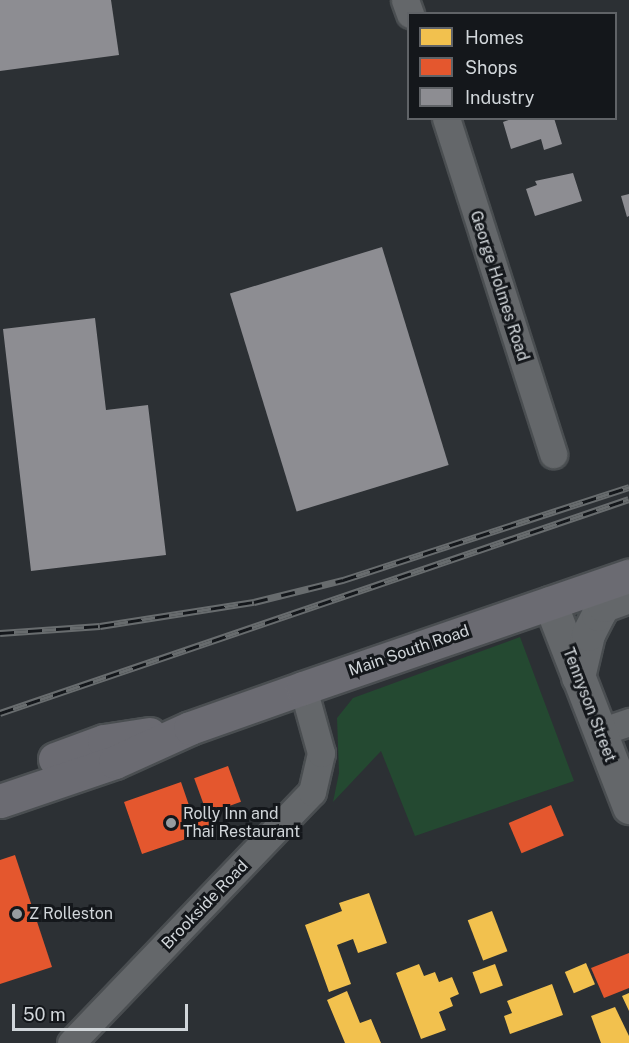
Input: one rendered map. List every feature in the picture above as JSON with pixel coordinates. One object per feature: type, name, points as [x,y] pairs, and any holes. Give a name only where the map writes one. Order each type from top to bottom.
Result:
[{"type":"highway","name":"Main South Road","points":[[0,801],[115,762],[190,728],[629,576]]},
{"type":"highway","name":"Main South Road","points":[[0,778],[105,741],[190,728]]},
{"type":"street","name":"George Holmes Road","points":[[447,120],[553,454]]},
{"type":"street","points":[[578,677],[588,634],[598,614],[604,605],[629,596]]},
{"type":"street","name":"Tennyson Street","points":[[550,603],[578,677],[614,727],[629,807]]},
{"type":"street","name":"Brookside Road","points":[[71,1043],[312,792],[321,753],[303,688]]},
{"type":"green space","points":[[520,637],[574,781],[415,836],[381,751],[333,802],[339,773],[337,718],[353,698]]},
{"type":"building: Homes","points":[[369,893],[387,943],[358,953],[353,939],[337,945],[351,984],[329,992],[305,925],[342,911],[339,903]]},
{"type":"building: Homes","points":[[492,911],[507,951],[483,960],[468,920]]},
{"type":"building: Homes","points":[[586,963],[595,984],[574,993],[565,972]]},
{"type":"building: Homes","points":[[419,964],[424,976],[435,972],[439,982],[452,977],[459,994],[450,998],[453,1006],[439,1012],[446,1030],[421,1039],[396,973]]},
{"type":"building: Homes","points":[[495,964],[503,986],[480,994],[472,972]]},
{"type":"building: Homes","points":[[552,984],[563,1015],[510,1034],[504,1016],[512,1013],[507,1001]]},
{"type":"building: Homes","points":[[347,991],[360,1023],[371,1019],[381,1043],[345,1043],[327,1000]]},
{"type":"building: Homes","points":[[629,993],[629,1011],[622,996]]},
{"type":"building: Homes","points":[[615,1007],[629,1036],[629,1043],[601,1043],[591,1016]]},
{"type":"building: Shops","points":[[228,766],[241,802],[207,814],[194,778]]},
{"type":"building: Shops","name":"Rolly Inn and Thai Restaurant","points":[[181,782],[193,817],[206,813],[212,830],[142,854],[124,802]]},
{"type":"building: Shops","points":[[551,805],[564,835],[522,853],[509,823]]},
{"type":"building: Shops","name":"Z Rolleston","points":[[15,855],[52,967],[0,984],[0,860]]},
{"type":"building: Shops","points":[[629,953],[629,988],[604,998],[591,968]]},
{"type":"building: Industry","points":[[0,0],[111,0],[119,55],[0,71]]},
{"type":"building: Industry","points":[[555,120],[562,144],[544,150],[541,139],[511,149],[503,122]]},
{"type":"building: Industry","points":[[573,173],[582,201],[535,216],[526,189],[537,185],[535,181]]},
{"type":"building: Industry","points":[[629,194],[629,216],[627,217],[621,196]]},
{"type":"building: Industry","points":[[382,247],[449,465],[297,512],[230,293]]},
{"type":"building: Industry","points":[[95,318],[106,410],[148,405],[166,555],[31,571],[3,329]]},
{"type":"railway","points":[[0,633],[100,626],[254,602],[343,580],[629,487]]},
{"type":"railway","points":[[0,713],[629,499]]},
{"type":"place","name":"Rolly Inn and Thai Restaurant","points":[[171,823]]},
{"type":"place","name":"Z Rolleston","points":[[17,914]]}]
